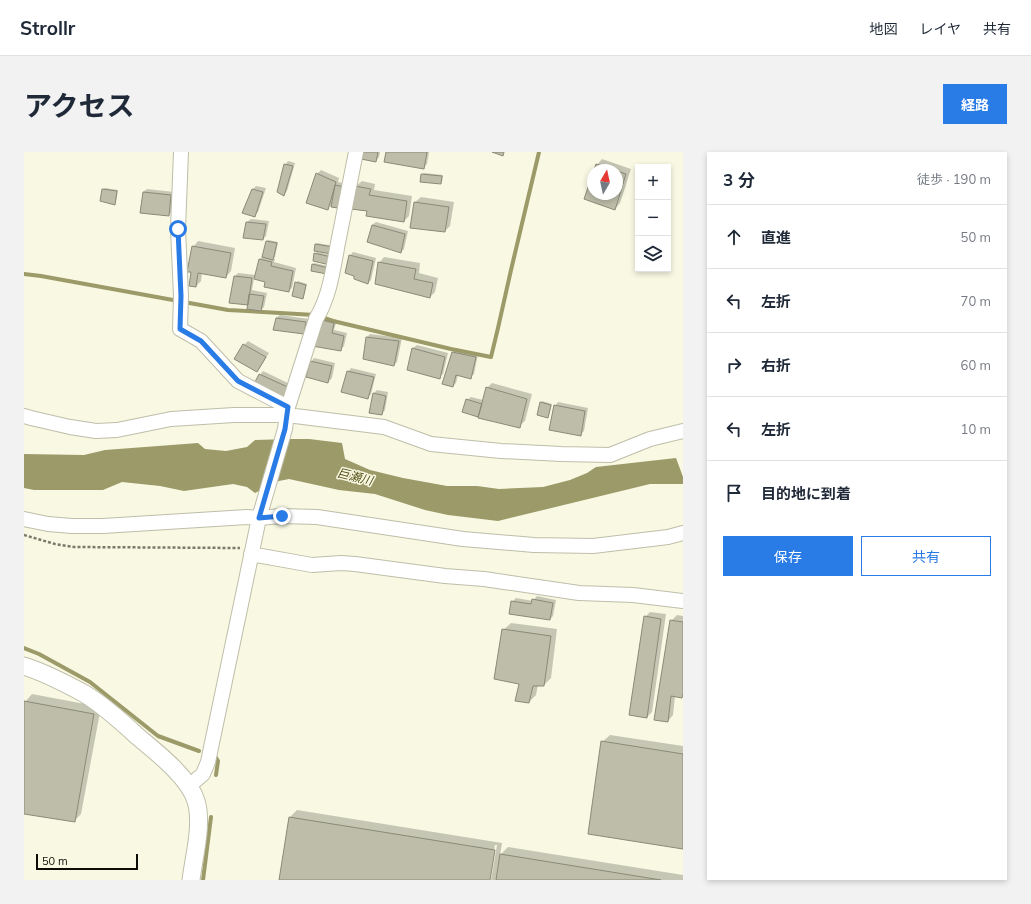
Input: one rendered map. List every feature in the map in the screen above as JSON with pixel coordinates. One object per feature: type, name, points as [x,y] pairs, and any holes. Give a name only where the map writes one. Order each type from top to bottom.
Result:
[{"type":"street","points":[[181,152],[178,229],[181,301],[180,329],[201,341],[238,381],[287,417]]},
{"type":"street","points":[[188,787],[203,774],[208,762],[260,516],[287,417],[318,316],[326,298],[356,152]]},
{"type":"street","points":[[24,416],[70,427],[96,431],[116,430],[171,419],[234,415],[287,417],[384,427],[431,444],[500,451],[561,454],[610,455],[650,439],[683,431]]},
{"type":"street","points":[[24,519],[48,524],[103,526],[260,516],[317,517],[463,539],[534,545],[593,546],[668,537],[683,533]]},
{"type":"street","points":[[252,551],[312,565],[341,563],[355,564],[445,576],[484,579],[579,593],[633,595],[683,601]]},
{"type":"street","points":[[24,666],[62,681],[86,695],[109,711],[177,772],[196,800],[199,817],[191,880]]},
{"type":"path","points":[[24,535],[55,544],[74,547],[252,551]]},
{"type":"water","name":"巨瀬川","points":[[309,439],[342,443],[345,459],[370,470],[447,486],[477,486],[499,489],[543,487],[570,480],[587,473],[596,467],[676,458],[683,477],[683,484],[650,484],[498,521],[448,515],[425,510],[375,494],[339,490],[289,479],[279,481],[255,493],[247,487],[233,484],[184,491],[160,486],[122,482],[103,490],[34,490],[24,488],[24,454],[84,455],[105,450],[198,443],[205,449],[226,451],[247,447],[255,440]]},
{"type":"building","points":[[363,152],[378,152],[376,162],[361,159]]},
{"type":"building","points":[[386,152],[427,152],[424,169],[384,162]]},
{"type":"building","points":[[492,152],[504,152],[503,156]]},
{"type":"building","points":[[284,164],[293,166],[284,196],[277,192]]},
{"type":"building","points":[[316,173],[336,182],[328,210],[306,203]]},
{"type":"building","points":[[623,173],[626,174],[623,184]]},
{"type":"building","points":[[421,174],[442,176],[441,184],[420,182]]},
{"type":"building","points":[[335,185],[349,188],[345,209],[331,207]]},
{"type":"building","points":[[355,186],[371,189],[369,195],[407,201],[404,222],[366,216],[367,211],[351,209]]},
{"type":"building","points":[[102,189],[117,191],[115,205],[100,201]]},
{"type":"building","points":[[252,189],[263,192],[255,217],[242,213]]},
{"type":"building","points":[[587,190],[587,200],[618,200],[615,210],[584,199]]},
{"type":"building","points":[[143,192],[171,195],[169,216],[140,213]]},
{"type":"building","points":[[414,202],[449,207],[445,232],[410,228]]},
{"type":"building","points":[[246,222],[266,224],[263,240],[243,238]]},
{"type":"building","points":[[372,225],[405,234],[401,253],[367,242]]},
{"type":"building","points":[[266,241],[277,243],[273,260],[262,257]]},
{"type":"building","points":[[315,244],[333,247],[332,254],[314,251]]},
{"type":"building","points":[[192,246],[231,253],[226,278],[198,273],[196,287],[189,286],[191,272],[187,272]]},
{"type":"building","points":[[314,253],[331,257],[330,265],[313,261]]},
{"type":"building","points":[[349,255],[373,261],[368,284],[354,279],[354,276],[345,273]]},
{"type":"building","points":[[259,259],[272,262],[271,266],[293,271],[289,292],[264,287],[265,282],[254,279]]},
{"type":"building","points":[[378,262],[416,269],[414,279],[433,283],[430,298],[375,284]]},
{"type":"building","points":[[312,264],[328,268],[327,274],[311,271]]},
{"type":"building","points":[[234,276],[252,278],[248,305],[229,303]]},
{"type":"building","points":[[295,282],[306,285],[303,299],[292,296]]},
{"type":"building","points":[[249,294],[264,296],[261,311],[247,309]]},
{"type":"building","points":[[276,318],[306,322],[304,334],[273,330]]},
{"type":"building","points":[[318,319],[334,323],[332,333],[344,336],[341,351],[312,346]]},
{"type":"building","points":[[366,337],[399,341],[394,366],[363,359]]},
{"type":"building","points":[[243,344],[266,357],[257,372],[234,359]]},
{"type":"building","points":[[412,348],[445,357],[440,379],[407,370]]},
{"type":"building","points":[[452,352],[476,357],[471,379],[456,375],[453,387],[442,384]]},
{"type":"building","points":[[310,361],[332,366],[328,383],[306,377]]},
{"type":"building","points":[[347,371],[374,377],[368,399],[341,392]]},
{"type":"building","points":[[259,374],[290,388],[283,402],[253,386]]},
{"type":"building","points":[[486,387],[527,399],[520,428],[478,418]]},
{"type":"building","points":[[373,393],[386,396],[382,415],[369,413]]},
{"type":"building","points":[[466,399],[482,404],[478,417],[462,412]]},
{"type":"building","points":[[540,402],[551,405],[548,418],[537,415]]},
{"type":"building","points":[[554,405],[585,411],[581,436],[549,430]]},
{"type":"building","points":[[532,599],[553,603],[550,620],[509,614],[511,601],[531,604]]},
{"type":"building","points":[[644,616],[661,619],[647,718],[629,715]]},
{"type":"building","points":[[670,620],[683,622],[683,694],[682,698],[671,696],[668,722],[654,720]]},
{"type":"building","points":[[502,629],[551,636],[544,686],[533,686],[529,703],[515,701],[519,684],[494,679]]},
{"type":"building","points":[[24,701],[94,714],[75,822],[24,814]]},
{"type":"building","points":[[601,741],[683,754],[683,849],[588,834]]},
{"type":"building","points":[[289,817],[495,850],[490,880],[279,880]]},
{"type":"building","points":[[500,854],[661,880],[496,880]]},
{"type":"waterway","points":[[24,274],[228,310],[315,315],[333,321],[491,357],[539,152]]},
{"type":"waterway","points":[[24,648],[39,654],[90,682],[158,736],[199,751]]},
{"type":"waterway","points":[[215,756],[218,761],[216,775]]},
{"type":"waterway","points":[[203,880],[211,817]]},
{"type":"route","points":[[178,229],[181,296],[180,329],[201,341],[238,381],[288,407],[285,429],[259,518],[282,516]]}]
